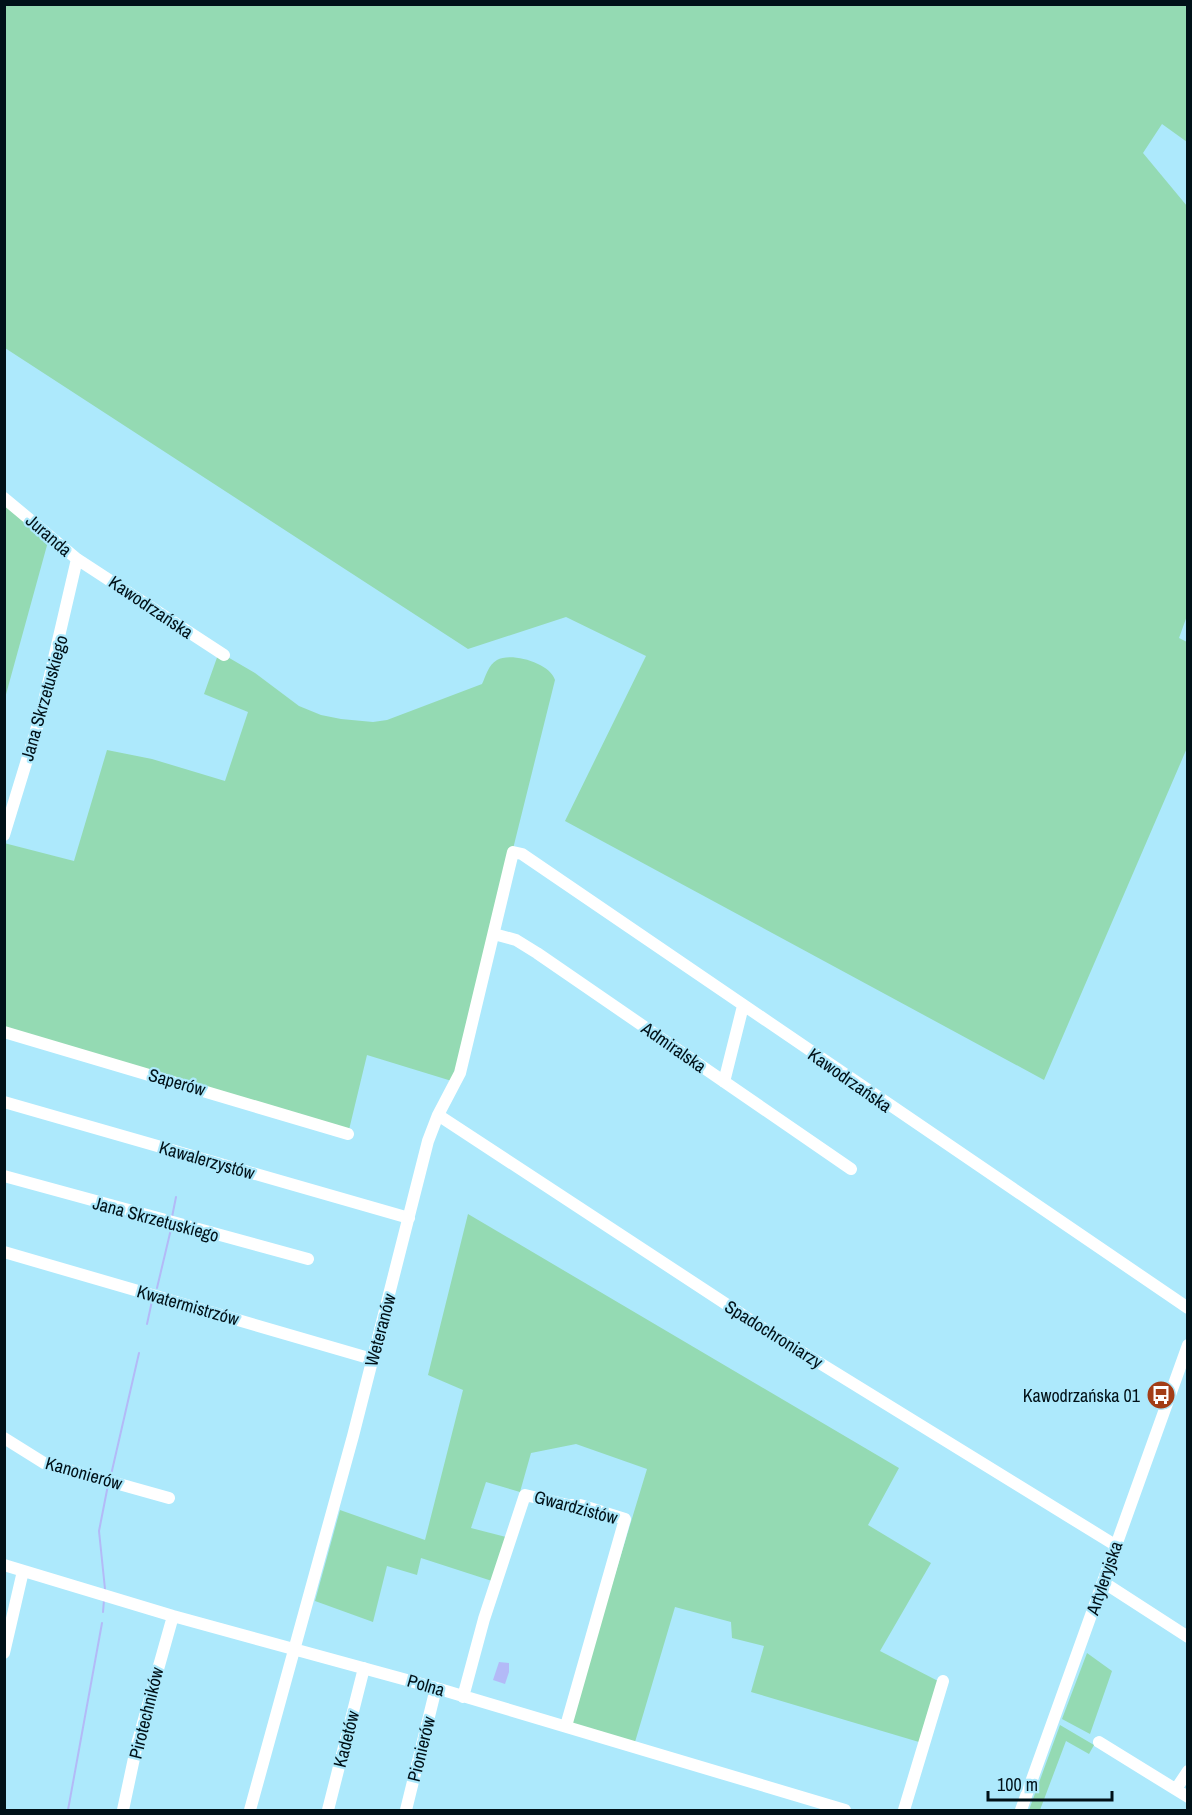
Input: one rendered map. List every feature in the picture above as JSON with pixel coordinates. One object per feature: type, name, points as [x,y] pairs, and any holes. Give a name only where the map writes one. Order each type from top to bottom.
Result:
[{"type":"street","name":"Juranda","points":[[4,498],[78,559]]},
{"type":"street","name":"Kawodrzańska","points":[[78,559],[224,656]]},
{"type":"street","name":"Jana Skrzetuskiego","points":[[4,835],[41,714],[78,559]]},
{"type":"street","name":"Kawodrzańska","points":[[513,852],[527,857],[1188,1308]]},
{"type":"street","name":"Weteranów","points":[[250,1810],[428,1142],[438,1114],[460,1073],[513,852]]},
{"type":"street","name":"Admiralska","points":[[494,934],[516,940],[537,953],[851,1169]]},
{"type":"street","points":[[723,1082],[743,1006]]},
{"type":"street","name":"Saperów","points":[[4,1032],[348,1134]]},
{"type":"street","name":"Kawalerzystów","points":[[4,1102],[409,1218]]},
{"type":"street","name":"Spadochroniarzy","points":[[438,1114],[758,1325],[1115,1545]]},
{"type":"street","name":"Jana Skrzetuskiego","points":[[4,1176],[308,1259]]},
{"type":"street","name":"Kwatermistrzów","points":[[4,1252],[372,1359]]},
{"type":"street","name":"Artyleryjska","points":[[1022,1810],[1188,1346]]},
{"type":"street","name":"Kanonierów","points":[[4,1438],[44,1463],[169,1498]]},
{"type":"street","name":"Gwardzistów","points":[[463,1696],[484,1619],[525,1495],[568,1505],[580,1505],[625,1519],[566,1726]]},
{"type":"street","name":"Polna","points":[[4,1565],[173,1616],[436,1688],[845,1810]]},
{"type":"street","points":[[4,1653],[23,1571]]},
{"type":"street","points":[[1102,1582],[1188,1637]]},
{"type":"street","name":"Pirotechników","points":[[123,1810],[137,1744],[173,1616]]},
{"type":"street","name":"Kadetów","points":[[328,1810],[364,1668]]},
{"type":"street","points":[[904,1810],[943,1681]]},
{"type":"street","name":"Pionierów","points":[[406,1810],[436,1688]]},
{"type":"street","points":[[1099,1742],[1188,1797]]},
{"type":"street","points":[[1176,1790],[1188,1771]]},
{"type":"green space","points":[[4,5],[1187,5],[1187,142],[1162,124],[1143,153],[1187,206],[1188,613],[1179,638],[1187,642],[1187,748],[1044,1080],[565,821],[646,656],[566,617],[468,649],[5,348]]},
{"type":"green space","points":[[5,507],[9,507],[49,538],[5,698]]},
{"type":"green space","points":[[219,652],[255,673],[299,706],[321,715],[373,722],[387,720],[482,684],[491,665],[503,658],[520,658],[538,664],[552,674],[555,680],[455,1082],[367,1055],[348,1134],[5,1032],[4,843],[74,861],[107,750],[152,759],[225,781],[248,712],[204,694]]},
{"type":"green space","points":[[468,1214],[899,1468],[868,1525],[931,1563],[880,1651],[938,1681],[919,1742],[751,1692],[764,1646],[732,1638],[731,1622],[675,1607],[635,1742],[570,1723],[647,1469],[576,1444],[531,1453],[520,1492],[486,1482],[471,1528],[506,1537],[492,1581],[421,1558],[417,1575],[387,1566],[373,1622],[315,1601],[340,1510],[425,1540],[463,1390],[428,1375]]},
{"type":"green space","points":[[1087,1653],[1112,1671],[1090,1734],[1062,1719]]},
{"type":"green space","points":[[1060,1725],[1094,1745],[1089,1754],[1066,1741],[1040,1810],[1029,1810]]},
{"type":"water","points":[[499,1662],[509,1663],[505,1684],[493,1680]]},
{"type":"waterway","points":[[172,1217],[176,1197]]},
{"type":"waterway","points":[[157,1288],[171,1229]]},
{"type":"waterway","points":[[147,1324],[152,1301]]},
{"type":"waterway","points":[[111,1475],[139,1353]]},
{"type":"waterway","points":[[105,1589],[99,1531],[108,1485]]},
{"type":"waterway","points":[[103,1612],[104,1600]]},
{"type":"waterway","points":[[68,1810],[102,1623]]},
{"type":"place","name":"Kawodrzańska 01","points":[[1161,1395]]}]
